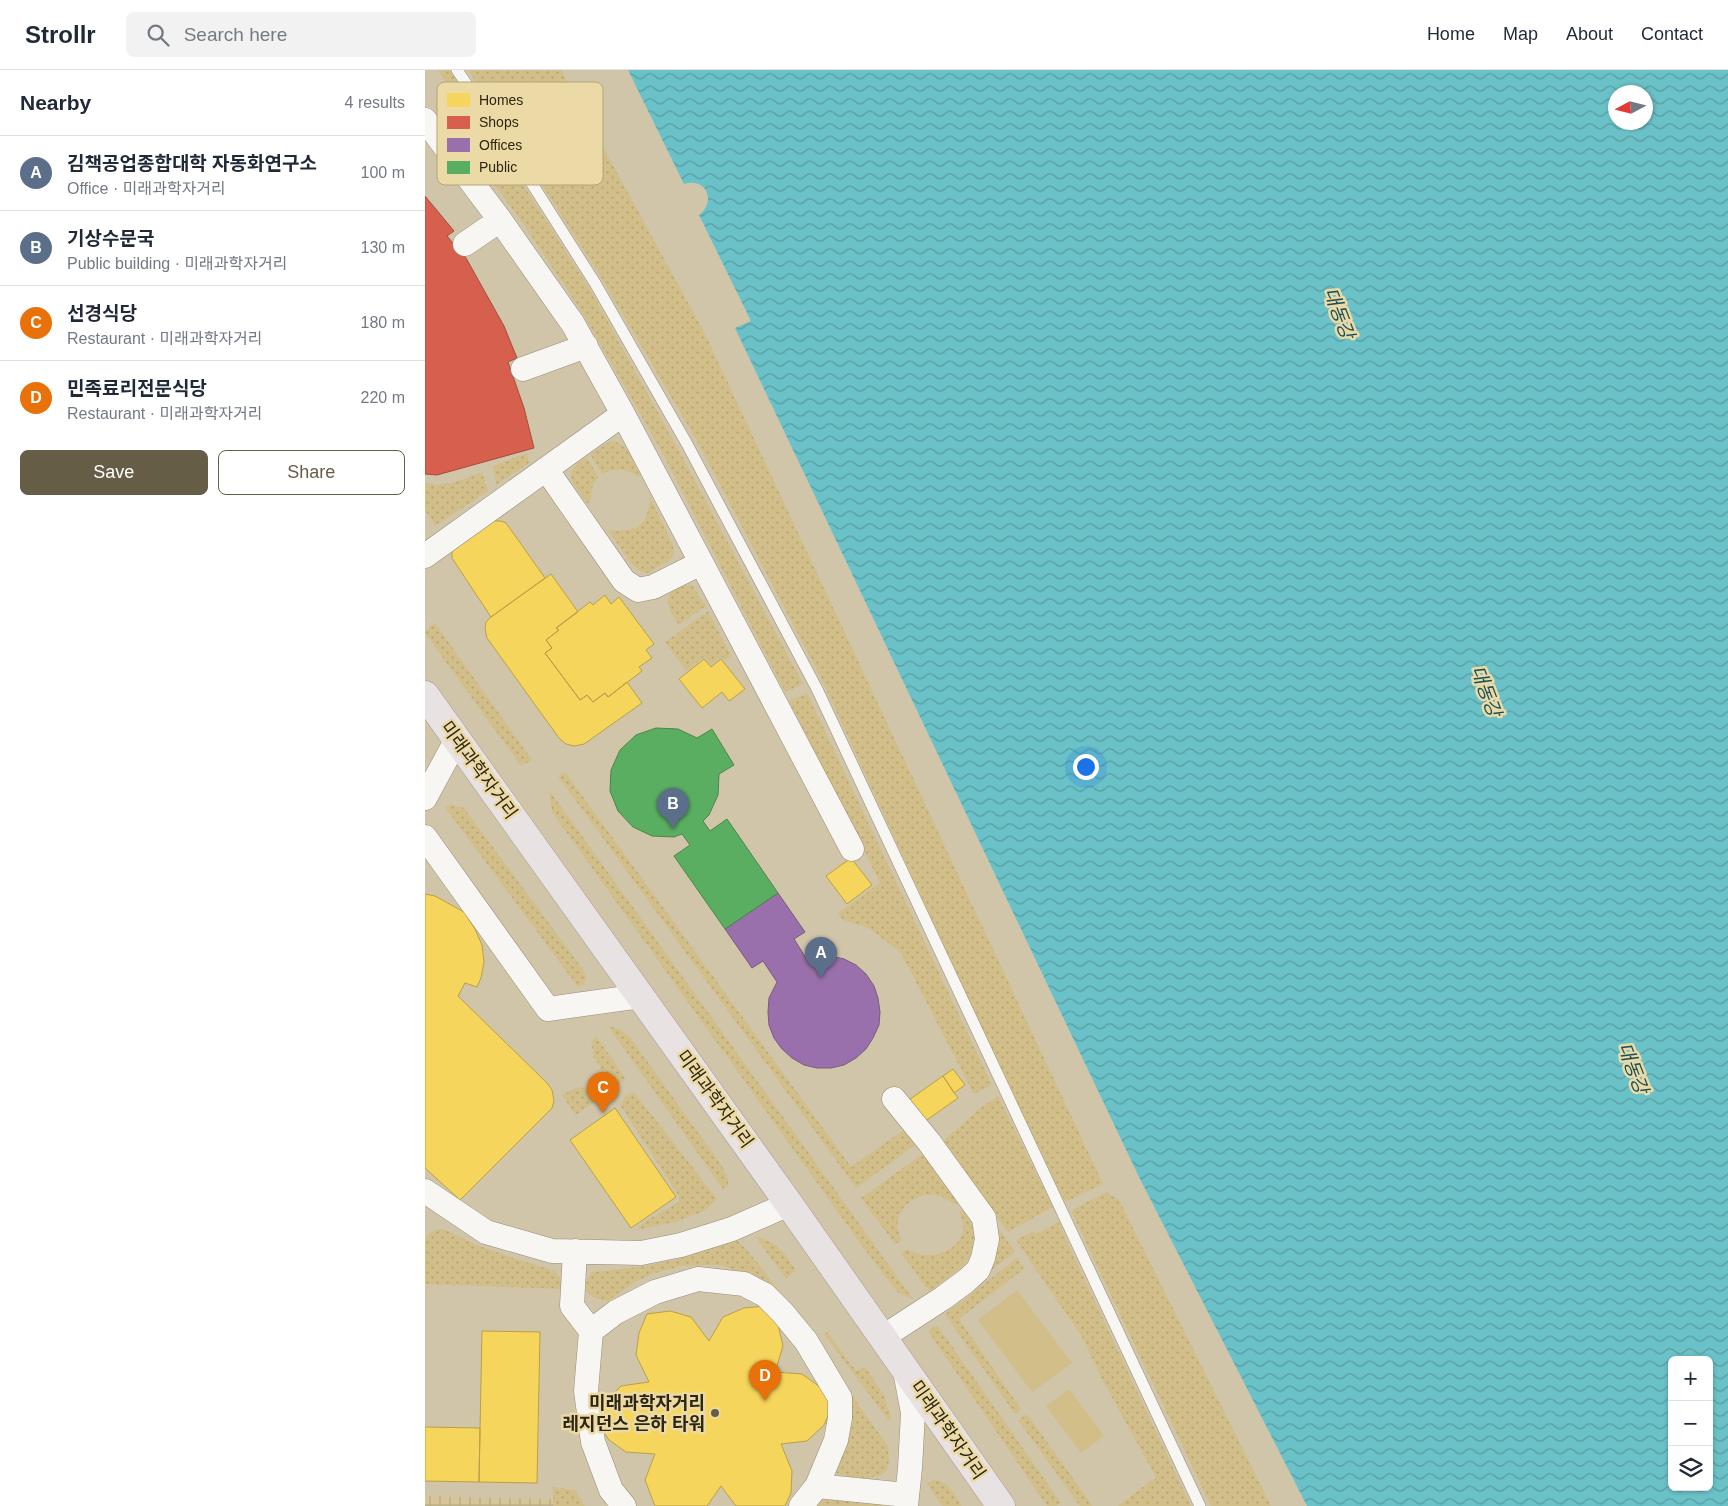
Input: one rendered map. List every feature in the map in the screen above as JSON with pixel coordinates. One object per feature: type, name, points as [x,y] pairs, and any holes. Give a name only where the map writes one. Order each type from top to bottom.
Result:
[{"type":"main road","name":"미래과학자거리","points":[[425,695],[789,1204],[1001,1506]]},
{"type":"street","points":[[425,120],[437,136]]},
{"type":"street","points":[[474,185],[501,220],[573,324],[586,346],[852,849]]},
{"type":"street","points":[[465,244],[501,220]]},
{"type":"street","points":[[523,369],[586,346]]},
{"type":"street","points":[[425,556],[623,414]]},
{"type":"street","points":[[546,469],[624,581],[638,590],[653,587],[701,564]]},
{"type":"street","points":[[425,798],[457,739]]},
{"type":"street","points":[[425,837],[547,1009],[641,996]]},
{"type":"street","points":[[883,1337],[943,1298],[978,1270],[987,1239],[984,1218],[929,1142],[894,1099]]},
{"type":"street","points":[[425,1191],[486,1232],[553,1251],[641,1253],[681,1245],[732,1230],[789,1204]]},
{"type":"street","points":[[575,1251],[572,1306],[591,1331],[586,1391],[593,1442],[611,1490],[624,1506]]},
{"type":"street","points":[[591,1331],[616,1312],[655,1292],[698,1279],[744,1284],[765,1295],[806,1341],[839,1398],[841,1418],[837,1440],[817,1486],[801,1506]]},
{"type":"street","points":[[817,1486],[906,1500],[911,1468],[913,1413],[905,1369]]},
{"type":"lane","points":[[457,70],[465,82]]},
{"type":"lane","points":[[533,185],[595,283],[687,444],[817,690],[1200,1506]]},
{"type":"path","points":[[425,622],[433,617]]},
{"type":"shaded area","points":[[438,70],[450,70],[458,82],[446,82]]},
{"type":"shaded area","points":[[468,70],[561,70],[568,82],[476,82]]},
{"type":"shaded area","points":[[603,147],[704,332],[1103,1184],[1065,1202],[988,1041],[820,676],[701,448],[598,272],[542,185],[603,185]]},
{"type":"shaded area","points":[[495,185],[523,185],[591,291],[678,449],[803,684],[785,692],[662,452],[582,312],[522,222]]},
{"type":"shaded area","points":[[611,441],[617,442],[626,449],[640,476],[638,477],[621,469],[611,470],[602,474],[590,454]]},
{"type":"shaded area","points":[[527,453],[529,463],[496,485],[493,466]]},
{"type":"shaded area","points":[[586,457],[599,477],[593,484],[590,502],[587,503],[574,484],[571,474],[578,463]]},
{"type":"shaded area","points":[[482,472],[488,491],[435,526],[425,510],[425,483],[447,484]]},
{"type":"shaded area","points":[[650,497],[673,545],[674,554],[669,561],[648,573],[641,572],[630,562],[608,530],[626,530],[638,526],[646,515]]},
{"type":"shaded area","points":[[684,585],[692,585],[706,606],[679,625],[669,608],[668,602],[671,592]]},
{"type":"shaded area","points":[[708,611],[731,656],[725,660],[722,657],[711,665],[704,657],[686,671],[665,642]]},
{"type":"shaded area","points":[[435,623],[532,760],[521,766],[425,633]]},
{"type":"shaded area","points":[[807,693],[992,1085],[974,1094],[901,953],[869,928],[843,920],[838,913],[880,883],[789,701]]},
{"type":"shaded area","points":[[565,772],[851,1167],[908,1127],[919,1142],[856,1188],[558,776]]},
{"type":"shaded area","points":[[549,790],[913,1299],[898,1293],[863,1247],[552,812]]},
{"type":"shaded area","points":[[451,805],[464,808],[584,971],[586,977],[584,983],[578,987],[445,807]]},
{"type":"shaded area","points":[[608,1026],[619,1029],[629,1036],[722,1166],[728,1179],[728,1186],[723,1189]]},
{"type":"shaded area","points":[[596,1036],[626,1079],[576,1115],[561,1094],[576,1088],[592,1087],[599,1081],[601,1077],[600,1068],[593,1057],[594,1052],[591,1044]]},
{"type":"shaded area","points":[[634,1092],[717,1199],[706,1210],[679,1221],[636,1230],[644,1222],[679,1202],[679,1196],[620,1105],[626,1095]]},
{"type":"shaded area","points":[[998,1096],[1053,1207],[1008,1232],[942,1142],[983,1106]]},
{"type":"shaded area","points":[[924,1153],[959,1202],[955,1205],[944,1198],[932,1195],[921,1196],[911,1201],[903,1209],[899,1218],[898,1229],[902,1240],[895,1244],[861,1198]]},
{"type":"shaded area","points":[[1106,1192],[1119,1200],[1271,1506],[1211,1506],[1071,1211]]},
{"type":"shaded area","points":[[963,1209],[971,1223],[975,1236],[974,1247],[962,1266],[929,1291],[901,1253],[907,1249],[917,1254],[929,1255],[949,1249],[957,1243],[962,1234],[963,1224],[959,1212]]},
{"type":"shaded area","points":[[1059,1222],[1191,1506],[1118,1506],[1156,1477],[1102,1379],[1082,1337],[1016,1240],[1034,1231],[1036,1234]]},
{"type":"shaded area","points":[[998,1227],[1015,1252],[990,1271],[999,1243]]},
{"type":"shaded area","points":[[439,1229],[446,1230],[472,1243],[507,1256],[555,1271],[561,1278],[563,1289],[425,1284],[425,1240],[428,1234]]},
{"type":"shaded area","points":[[755,1236],[780,1248],[796,1270],[786,1279]]},
{"type":"shaded area","points":[[730,1240],[738,1241],[756,1261],[803,1326],[766,1280],[719,1265],[681,1266],[655,1273],[635,1282],[608,1301],[591,1296],[586,1289],[588,1278],[592,1272],[639,1267],[679,1259]]},
{"type":"shaded area","points":[[1017,1258],[1024,1269],[959,1319],[1021,1409],[1015,1414],[945,1314]]},
{"type":"shaded area","points":[[1017,1290],[1072,1363],[1032,1392],[978,1320]]},
{"type":"shaded area","points":[[937,1325],[1061,1503],[1056,1506],[1047,1506],[928,1331]]},
{"type":"shaded area","points":[[827,1332],[856,1371],[865,1367],[885,1397],[891,1419],[889,1421],[824,1334]]},
{"type":"shaded area","points":[[815,1344],[888,1446],[889,1464],[883,1474],[863,1478],[835,1472],[839,1457]]},
{"type":"shaded area","points":[[1069,1389],[1104,1436],[1081,1453],[1046,1406]]},
{"type":"shaded area","points":[[1027,1414],[1091,1506],[1080,1506],[1018,1420]]},
{"type":"shaded area","points":[[932,1480],[943,1482],[947,1485],[962,1506],[942,1506],[927,1484]]},
{"type":"shaded area","points":[[553,1487],[575,1490],[585,1506],[553,1506]]},
{"type":"shaded area","points":[[425,1496],[572,1500],[573,1506],[425,1506]]},
{"type":"shaded area","points":[[814,1500],[880,1503],[882,1506],[808,1506]]},
{"type":"water","name":"대동강","points":[[628,70],[1728,70],[1728,1506],[1307,1506],[1140,1179],[735,328],[751,321],[699,215],[707,203],[707,192],[698,184],[684,184]]},
{"type":"building: Homes","points":[[494,521],[506,523],[545,578],[491,617],[452,558],[452,551]]},
{"type":"building: Homes","points":[[551,574],[578,612],[556,628],[559,630],[546,640],[552,648],[545,653],[580,700],[587,695],[593,702],[605,693],[608,697],[627,682],[642,703],[584,744],[574,746],[566,744],[559,738],[487,638],[485,629],[486,622],[491,617]]},
{"type":"building: Homes","points":[[605,595],[611,604],[619,597],[654,644],[646,650],[652,658],[639,667],[642,671],[608,697],[605,693],[593,702],[587,695],[580,700],[545,653],[552,648],[546,640],[559,630],[556,628],[590,602],[593,605]]},
{"type":"building: Homes","points":[[704,659],[711,667],[721,659],[745,689],[729,701],[722,692],[702,708],[679,679]]},
{"type":"building: Homes","points":[[851,858],[872,885],[847,904],[826,876]]},
{"type":"building: Homes","points":[[425,894],[435,896],[464,912],[475,929],[482,945],[484,962],[477,987],[465,983],[458,996],[547,1083],[552,1090],[554,1101],[552,1108],[460,1200],[425,1168]]},
{"type":"building: Homes","points":[[953,1069],[965,1085],[954,1093],[943,1076]]},
{"type":"building: Homes","points":[[943,1076],[958,1098],[921,1124],[906,1102]]},
{"type":"building: Homes","points":[[615,1108],[676,1197],[631,1228],[570,1140]]},
{"type":"building: Homes","name":"미래과학자거리 레지던스 은하 타워","points":[[765,1306],[778,1325],[783,1346],[775,1372],[802,1374],[820,1387],[833,1404],[824,1425],[807,1441],[781,1444],[792,1471],[791,1493],[785,1506],[736,1506],[721,1486],[707,1506],[655,1506],[645,1480],[655,1454],[626,1452],[609,1440],[597,1422],[606,1401],[621,1386],[649,1382],[636,1355],[639,1333],[647,1314],[670,1311],[691,1317],[709,1341],[723,1317],[744,1308]]},
{"type":"building: Homes","points":[[482,1331],[540,1332],[537,1483],[479,1482]]},
{"type":"building: Homes","points":[[425,1427],[480,1428],[479,1482],[425,1481]]},
{"type":"building: Shops","points":[[425,196],[454,231],[447,236],[466,258],[504,326],[517,358],[508,362],[524,408],[534,448],[437,475],[425,474]]},
{"type":"building: Offices","points":[[778,893],[805,932],[794,939],[806,958],[831,956],[844,959],[856,965],[866,974],[874,986],[880,1012],[879,1025],[866,1049],[844,1065],[831,1068],[817,1068],[804,1065],[782,1049],[774,1038],[769,1025],[768,1012],[769,998],[777,982],[763,961],[752,968],[725,929]]},
{"type":"building: Public","points":[[656,728],[678,729],[697,738],[712,729],[734,765],[719,774],[718,795],[709,815],[703,821],[710,831],[727,819],[778,893],[725,929],[674,856],[690,845],[682,834],[674,837],[652,836],[633,827],[618,811],[610,791],[611,770],[620,750],[636,735]]},
{"type":"place","name":"기상수문국","points":[[673,829]]},
{"type":"place","name":"김책공업종합대학 자동화연구소","points":[[821,978]]},
{"type":"place","name":"선경식당","points":[[603,1113]]},
{"type":"place","name":"민족료리전문식당","points":[[765,1401]]},
{"type":"place","name":"미래과학자거리 레지던스 은하 타워","points":[[715,1413]]}]
